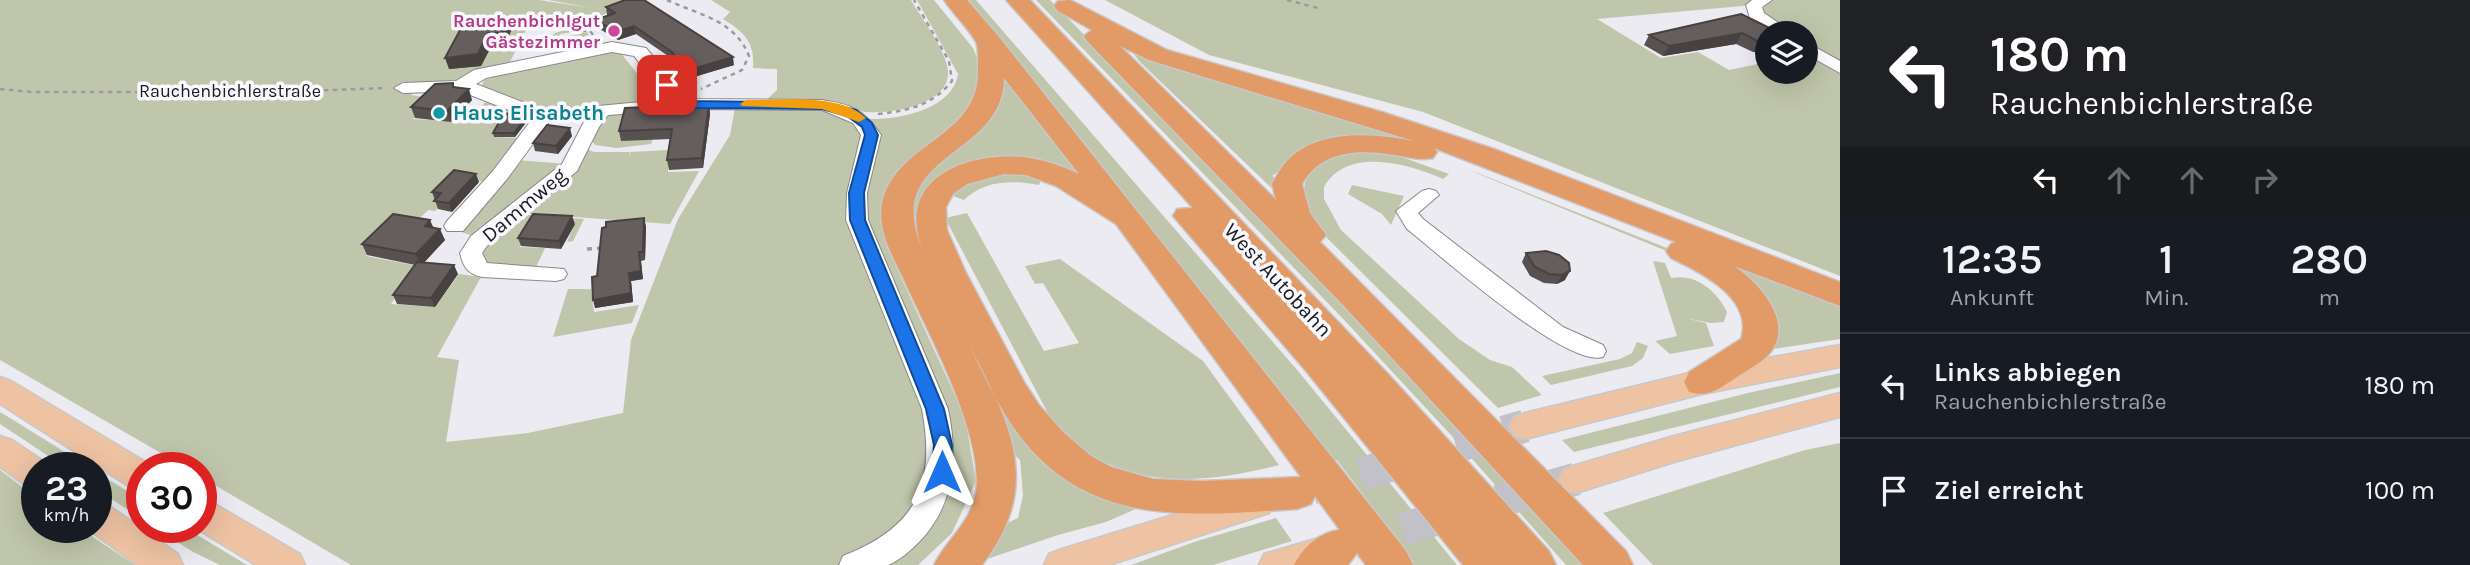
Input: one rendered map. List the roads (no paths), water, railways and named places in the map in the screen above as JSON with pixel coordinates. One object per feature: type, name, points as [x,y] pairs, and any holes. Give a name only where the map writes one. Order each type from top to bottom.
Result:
[{"type":"highway","points":[[955,0],[1127,216],[1391,565]]},
{"type":"highway","name":"West Autobahn","points":[[995,0],[1319,362],[1489,565]]},
{"type":"highway","name":"West Autobahn","points":[[1017,0],[1376,385],[1534,565]]},
{"type":"highway","points":[[1063,3],[1351,290],[1496,440],[1611,565]]},
{"type":"highway","points":[[1063,3],[1124,40],[1158,55],[1372,118],[1484,155],[1840,295]]},
{"type":"highway","points":[[956,565],[979,535],[995,502],[997,456],[987,425],[909,256],[896,218],[897,204],[905,184],[915,171],[971,124],[983,108],[993,78],[988,60],[990,42]]},
{"type":"highway","points":[[1351,290],[1295,214],[1289,194],[1290,177],[1306,159],[1337,147],[1362,144],[1405,148],[1480,172],[1687,253],[1727,277],[1756,309],[1762,326],[1756,346],[1702,382]]},
{"type":"highway","points":[[1127,216],[1062,176],[1034,167],[1007,165],[974,170],[945,184],[932,202],[929,219],[940,253],[1013,394],[1033,426],[1070,463],[1119,489],[1156,495],[1193,497],[1297,492]]},
{"type":"main road","points":[[1525,426],[1702,382],[1840,356]]},
{"type":"main road","points":[[0,389],[126,467]]},
{"type":"main road","points":[[1576,479],[1674,449],[1840,405]]},
{"type":"main road","points":[[0,449],[21,464]]},
{"type":"main road","points":[[1062,565],[1179,526],[1297,492]]},
{"type":"main road","points":[[217,523],[287,565]]},
{"type":"main road","points":[[112,527],[165,565]]},
{"type":"main road","points":[[1277,565],[1327,557]]},
{"type":"street","points":[[1764,0],[1754,5],[1756,15],[1766,21]]},
{"type":"street","points":[[541,42],[559,57]]},
{"type":"street","points":[[685,100],[667,85],[640,52],[612,47],[480,74],[400,83],[475,89],[543,117],[685,100],[822,105],[851,113],[867,125],[871,135],[857,193],[857,220],[935,409],[943,445],[939,485],[934,499],[916,526],[884,552],[854,565]]},
{"type":"street","points":[[1818,54],[1840,68]]},
{"type":"street","points":[[460,86],[480,74]]},
{"type":"street","name":"Dammweg","points":[[556,274],[482,270],[473,263],[471,253],[480,241],[570,167],[590,125],[602,111]]},
{"type":"street","points":[[455,226],[500,175],[543,117]]},
{"type":"street","points":[[1429,195],[1406,211],[1415,224],[1555,333],[1594,351]]},
{"type":"tunnel","points":[[1312,488],[1525,426]]},
{"type":"tunnel","points":[[1354,543],[1576,479]]},
{"type":"place","name":"Rauchenbichlgut Gästezimmer","points":[[614,31]]},
{"type":"place","name":"Haus Elisabeth","points":[[439,113]]}]
